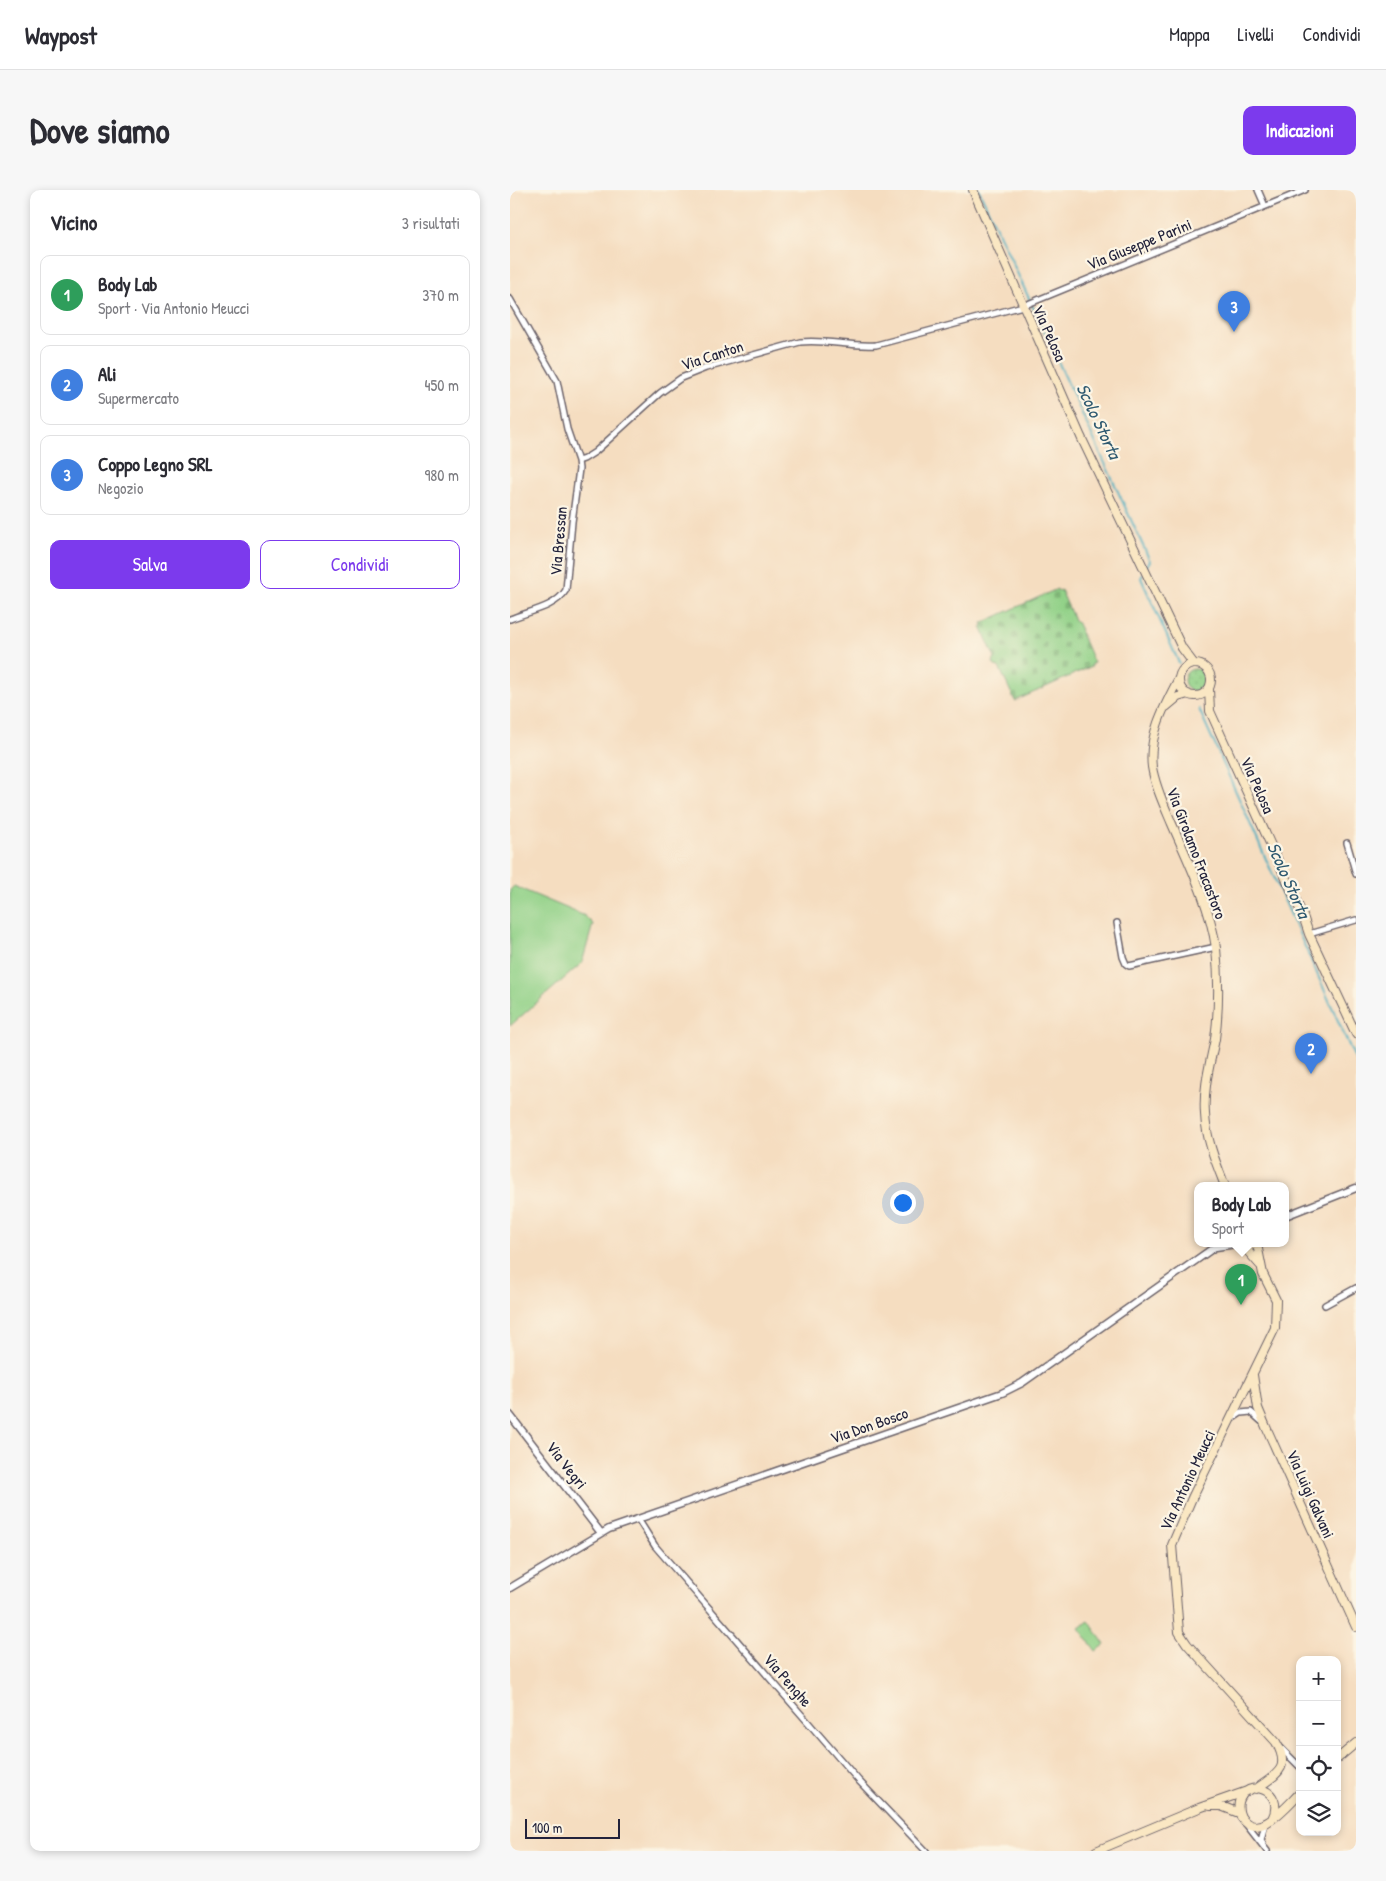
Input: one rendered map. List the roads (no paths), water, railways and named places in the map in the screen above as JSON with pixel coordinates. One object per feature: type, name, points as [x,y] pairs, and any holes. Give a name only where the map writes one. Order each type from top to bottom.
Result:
[{"type":"main road","name":"Via Pelosa","points":[[973,190],[1025,305],[1081,437],[1182,648],[1194,664],[1204,666],[1210,674],[1210,711],[1356,1034]]},
{"type":"main road","name":"Via Pelosa","points":[[1182,648],[1184,669]]},
{"type":"main road","points":[[1179,678],[1184,669],[1194,664]]},
{"type":"main road","name":"Via Pelosa","points":[[1179,678],[1181,687],[1210,711]]},
{"type":"main road","name":"Via Girolamo Fracastoro","points":[[1179,678],[1159,720],[1152,744],[1152,767],[1159,795],[1204,901],[1216,948],[1218,1002],[1215,1037],[1205,1086],[1205,1114],[1209,1143],[1223,1182]]},
{"type":"main road","points":[[1164,708],[1178,697],[1201,696],[1209,688]]},
{"type":"main road","name":"Via Antonio Meucci","points":[[1253,1789],[1282,1768],[1282,1757],[1276,1742],[1187,1644],[1179,1632],[1172,1545],[1192,1498],[1275,1328],[1276,1300],[1261,1267],[1257,1247]]},
{"type":"main road","name":"Via Antonio Meucci","points":[[1245,1248],[1261,1267]]},
{"type":"main road","name":"Via Luigi Galvani","points":[[1253,1375],[1258,1408],[1356,1627]]},
{"type":"main road","points":[[1341,1756],[1356,1743]]},
{"type":"main road","points":[[1241,1816],[1239,1802],[1245,1793],[1253,1789]]},
{"type":"main road","points":[[1096,1851],[1198,1808],[1253,1789],[1268,1792],[1275,1801],[1275,1813],[1272,1819]]},
{"type":"main road","points":[[1198,1808],[1221,1806],[1241,1816],[1251,1825],[1265,1824],[1296,1797]]},
{"type":"street","points":[[1258,190],[1265,206]]},
{"type":"street","name":"Via Giuseppe Parini","points":[[1025,305],[1305,190]]},
{"type":"street","points":[[510,300],[557,381],[569,437],[578,461]]},
{"type":"street","name":"Via Canton","points":[[578,461],[595,452],[673,383],[698,371],[800,342],[819,341],[865,346],[882,344],[1025,305]]},
{"type":"street","name":"Via Bressan","points":[[510,619],[554,602],[566,590],[578,461]]},
{"type":"street","points":[[1347,843],[1356,874]]},
{"type":"street","points":[[1310,934],[1356,920]]},
{"type":"street","points":[[1117,923],[1123,957],[1129,966],[1216,948]]},
{"type":"street","points":[[1289,1214],[1356,1188]]},
{"type":"street","name":"Via Don Bosco","points":[[510,1588],[601,1534],[638,1519],[1002,1393],[1022,1383],[1214,1247]]},
{"type":"street","points":[[1325,1304],[1356,1288]]},
{"type":"street","name":"Via Luigi Galvani","points":[[1230,1420],[1242,1413],[1251,1412],[1266,1427]]},
{"type":"street","name":"Via Vegri","points":[[510,1415],[601,1534]]},
{"type":"street","name":"Via Penghe","points":[[638,1519],[655,1546],[859,1781],[926,1851]]},
{"type":"street","name":"Via Antonio Meucci","points":[[1276,1742],[1296,1763]]},
{"type":"street","points":[[1241,1816],[1267,1851]]},
{"type":"street","points":[[1265,1824],[1262,1840],[1267,1851]]},
{"type":"waterway","name":"Scolo Storta","points":[[979,190],[1150,561],[1146,567]]},
{"type":"waterway","name":"Scolo Storta","points":[[1143,574],[1141,578],[1179,663]]},
{"type":"waterway","name":"Scolo Storta","points":[[1199,709],[1356,1061]]},
{"type":"place","name":"Coppo Legno SRL","points":[[1234,332]]},
{"type":"place","name":"Ali","points":[[1311,1074]]},
{"type":"place","name":"Body Lab","points":[[1241,1305]]}]
